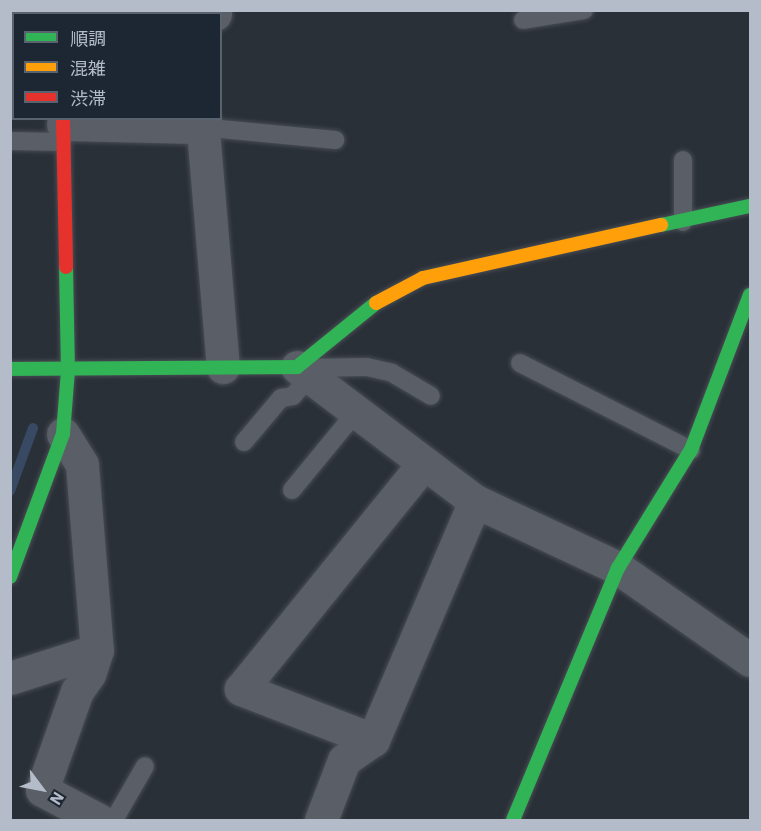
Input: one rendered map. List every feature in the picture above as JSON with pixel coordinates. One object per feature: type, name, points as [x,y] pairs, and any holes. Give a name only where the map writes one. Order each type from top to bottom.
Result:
[{"type":"street","points":[[10,577],[63,434],[68,371],[63,128],[201,123],[223,367]]},
{"type":"street","points":[[303,372],[383,297],[423,278],[750,206]]},
{"type":"street","points":[[513,820],[618,568],[691,450],[750,295]]},
{"type":"street","points":[[10,369],[68,371],[223,367],[303,372],[475,501],[618,568],[750,660]]},
{"type":"street","points":[[63,434],[82,465],[97,650],[89,674],[77,691],[42,790],[99,820]]},
{"type":"street","points":[[373,740],[241,688],[424,463]]},
{"type":"street","points":[[321,820],[344,760],[373,740],[475,501]]},
{"type":"street","points":[[10,678],[97,650]]},
{"type":"lane","points":[[524,20],[584,10]]},
{"type":"lane","points":[[201,123],[335,140]]},
{"type":"lane","points":[[10,141],[63,128]]},
{"type":"lane","points":[[683,160],[683,222]]},
{"type":"lane","points":[[520,363],[691,450]]},
{"type":"lane","points":[[244,442],[281,398],[293,396],[303,372],[367,367],[392,373],[431,396]]},
{"type":"lane","points":[[292,490],[356,412]]},
{"type":"lane","points":[[114,820],[145,766]]},
{"type":"waterway","points":[[10,491],[33,428]]},
{"type":"traffic: fast","points":[[661,225],[750,206]]},
{"type":"traffic: fast","points":[[10,577],[63,434],[68,371],[66,267]]},
{"type":"traffic: fast","points":[[513,820],[618,568],[691,450],[750,295]]},
{"type":"traffic: fast","points":[[10,369],[297,367],[376,303]]},
{"type":"traffic: slow","points":[[376,303],[423,278],[661,225]]},
{"type":"traffic: jam","points":[[63,120],[66,267]]}]
